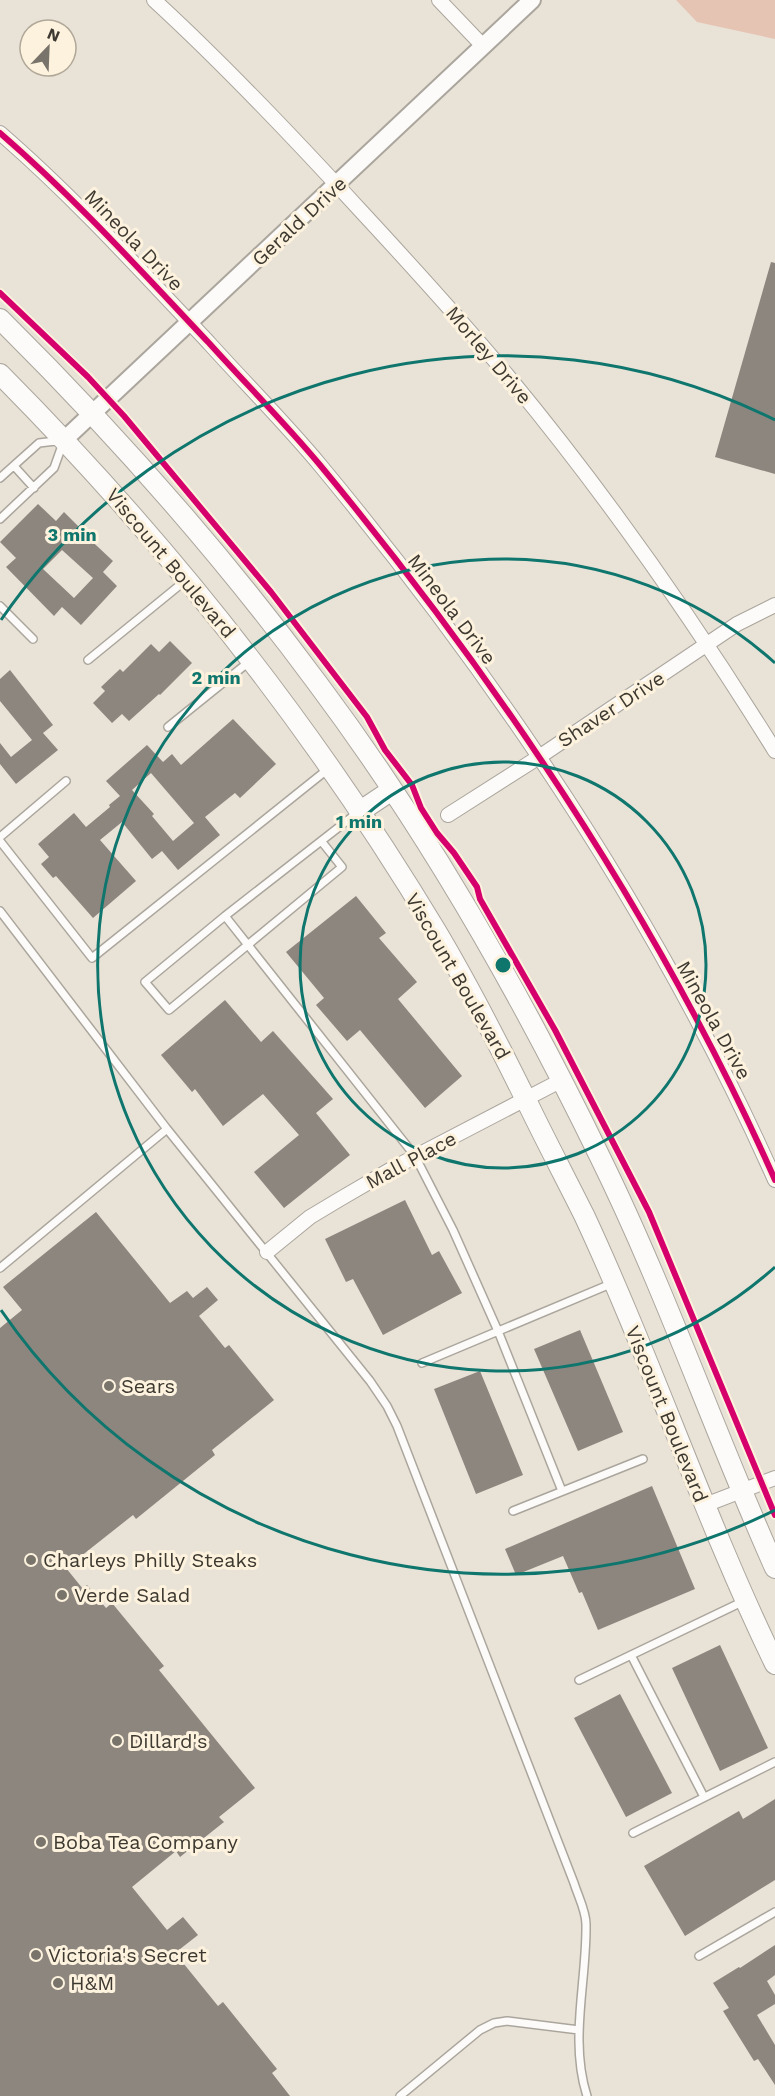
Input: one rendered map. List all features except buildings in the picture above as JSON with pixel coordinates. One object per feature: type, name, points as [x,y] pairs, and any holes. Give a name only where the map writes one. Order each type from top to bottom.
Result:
[{"type":"main road","name":"Viscount Boulevard","points":[[0,319],[137,461],[251,596],[319,685],[392,790],[466,906],[562,1080],[638,1239],[775,1568]]},
{"type":"main road","name":"Viscount Boulevard","points":[[0,374],[121,501],[251,660],[330,767],[436,932],[498,1042],[583,1215],[744,1601],[775,1664]]},
{"type":"main road","points":[[359,812],[392,790]]},
{"type":"street","name":"Morley Drive","points":[[154,0],[255,98],[337,185],[447,305],[508,377],[604,500],[707,645],[775,751]]},
{"type":"street","points":[[439,0],[483,46]]},
{"type":"street","name":"Gerald Drive","points":[[64,440],[532,0]]},
{"type":"street","name":"Mineola Drive","points":[[0,133],[47,174],[190,323],[318,462],[388,551],[539,757],[590,836],[671,974],[732,1085],[775,1180]]},
{"type":"street","name":"Shaver Drive","points":[[448,815],[737,624],[775,605]]},
{"type":"street","name":"Mall Place","points":[[267,1252],[310,1217],[415,1156],[562,1080]]},
{"type":"street","points":[[705,1505],[775,1478]]},
{"type":"lane","points":[[0,478],[39,443],[64,440],[54,468],[0,519]]},
{"type":"lane","points":[[14,466],[34,488]]},
{"type":"lane","points":[[88,660],[187,580]]},
{"type":"lane","points":[[0,606],[33,639]]},
{"type":"lane","points":[[168,727],[251,660]]},
{"type":"lane","points":[[0,842],[92,958],[330,767]]},
{"type":"lane","points":[[0,837],[66,781]]},
{"type":"lane","points":[[322,842],[342,867],[169,1010],[145,982],[225,916],[359,812]]},
{"type":"lane","points":[[0,911],[167,1129],[370,1381],[397,1426],[583,1910],[586,1921],[579,2030],[580,2071],[587,2096]]},
{"type":"lane","points":[[225,916],[415,1156],[453,1230],[498,1331],[562,1491]]},
{"type":"lane","points":[[0,1268],[167,1129]]},
{"type":"lane","points":[[422,1363],[613,1283]]},
{"type":"lane","points":[[513,1511],[643,1459]]},
{"type":"lane","points":[[579,1680],[744,1601]]},
{"type":"lane","points":[[631,1655],[704,1797]]},
{"type":"lane","points":[[633,1833],[775,1762]]},
{"type":"lane","points":[[699,1956],[775,1912]]},
{"type":"lane","points":[[400,2096],[480,2030],[494,2023],[507,2021],[579,2030]]},
{"type":"shaded area","points":[[676,0],[775,0],[775,39],[697,22]]},
{"type":"cycle path","points":[[0,133],[107,235],[293,434],[386,547],[451,632],[513,718],[572,807],[628,898],[681,990],[730,1084],[775,1180]]},
{"type":"cycle path","points":[[0,293],[88,377],[124,416],[271,592],[367,717],[385,750],[412,785],[421,808],[437,833],[477,887],[480,899],[555,1030],[649,1212],[775,1515]]},
{"type":"place","name":"Sears","points":[[109,1386]]},
{"type":"place","name":"Charleys Philly Steaks","points":[[31,1560]]},
{"type":"place","name":"Verde Salad","points":[[62,1595]]},
{"type":"place","name":"Dillard's","points":[[117,1741]]},
{"type":"place","name":"Boba Tea Company","points":[[41,1842]]},
{"type":"place","name":"Victoria's Secret","points":[[36,1955]]},
{"type":"place","name":"H&M","points":[[58,1983]]}]
